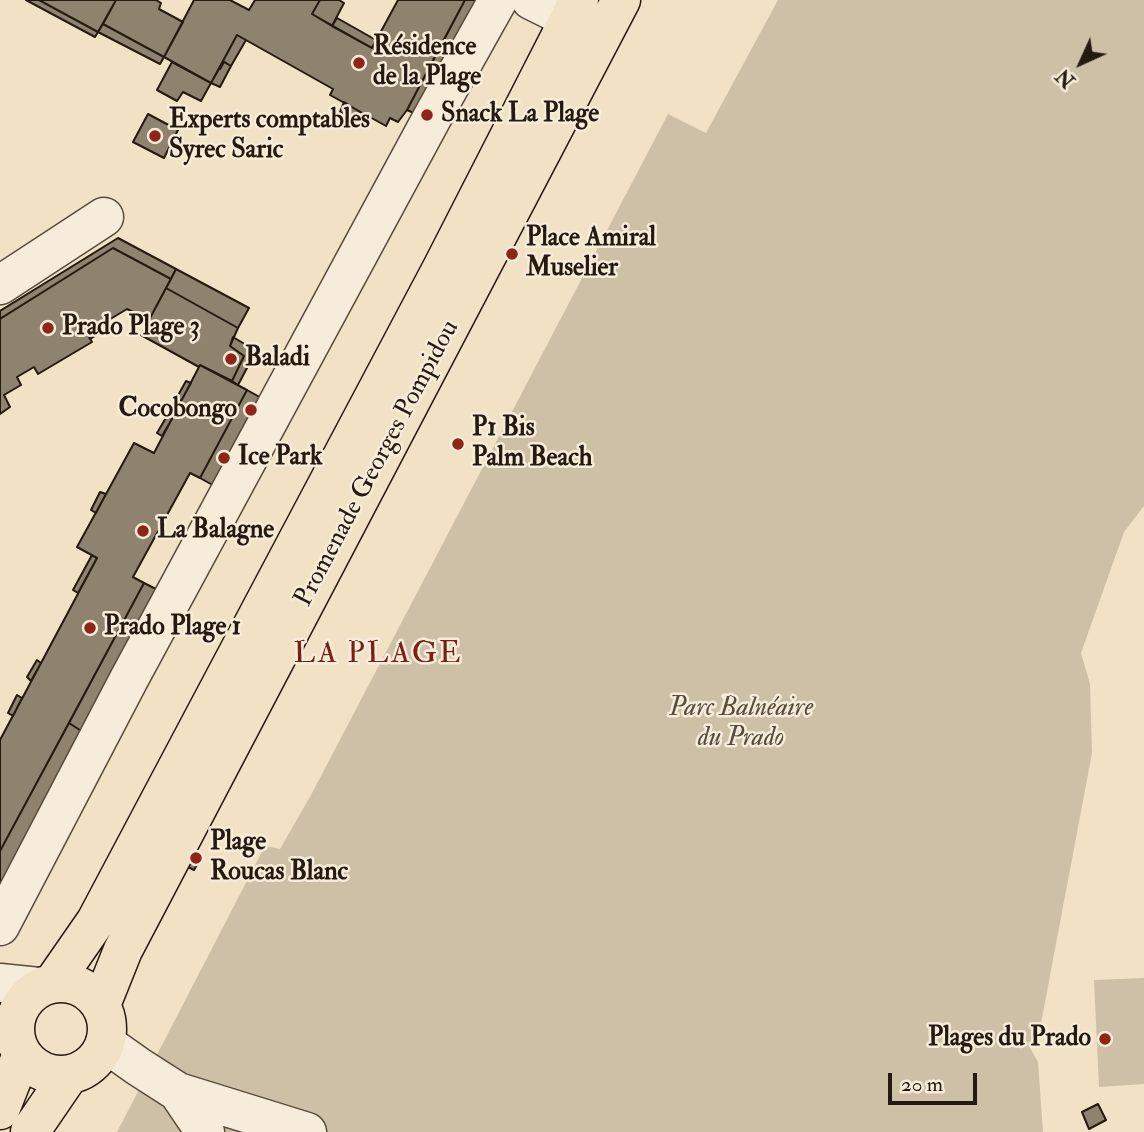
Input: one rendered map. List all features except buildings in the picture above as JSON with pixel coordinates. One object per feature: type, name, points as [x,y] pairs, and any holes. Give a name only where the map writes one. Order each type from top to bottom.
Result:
[{"type":"main road","name":"Promenade Georges Pompidou","points":[[105,1043],[106,1017],[101,1005],[123,950],[621,0]]},
{"type":"main road","name":"Promenade Georges Pompidou","points":[[0,1110],[18,1009],[27,996],[46,985],[96,921],[436,279],[574,9]]},
{"type":"main road","points":[[46,985],[67,983],[80,986],[92,994],[101,1005]]},
{"type":"main road","points":[[12,1041],[37,1069],[69,1075],[92,1064],[105,1043]]},
{"type":"main road","points":[[30,1132],[69,1075]]},
{"type":"street","points":[[0,926],[129,679],[498,0]]},
{"type":"street","points":[[531,0],[574,9]]},
{"type":"street","points":[[0,285],[104,217]]},
{"type":"street","points":[[0,984],[46,985]]},
{"type":"street","points":[[105,1043],[178,1092],[307,1132]]},
{"type":"street","points":[[178,1092],[205,1132]]},
{"type":"green space","name":"Parc Balnéaire du Prado","points":[[778,0],[1144,0],[1144,506],[1124,532],[1081,653],[1090,684],[1092,753],[1039,1034],[1030,1048],[1038,1062],[1043,1132],[117,1132],[265,846],[280,849],[311,795],[668,114],[706,133]]},
{"type":"green space","points":[[1144,978],[1144,1084],[1099,1087],[1094,980]]},
{"type":"place","name":"Résidence de la Plage","points":[[359,63]]},
{"type":"place","name":"Snack La Plage","points":[[427,115]]},
{"type":"place","name":"Experts comptables Syrec Saric","points":[[155,136]]},
{"type":"place","name":"Place Amiral Muselier","points":[[512,254]]},
{"type":"place","name":"Prado Plage 3","points":[[48,328]]},
{"type":"place","name":"Baladi","points":[[231,359]]},
{"type":"place","name":"Cocobongo","points":[[251,410]]},
{"type":"place","name":"P1 Bis Palm Beach","points":[[458,444]]},
{"type":"place","name":"Ice Park","points":[[224,458]]},
{"type":"place","name":"La Balagne","points":[[143,531]]},
{"type":"place","name":"Prado Plage 1","points":[[90,628]]},
{"type":"place","name":"Plage Roucas Blanc","points":[[196,858]]},
{"type":"place","name":"Plages du Prado","points":[[1105,1039]]},
{"type":"district","name":"LA PLAGE","points":[[378,656]]}]
